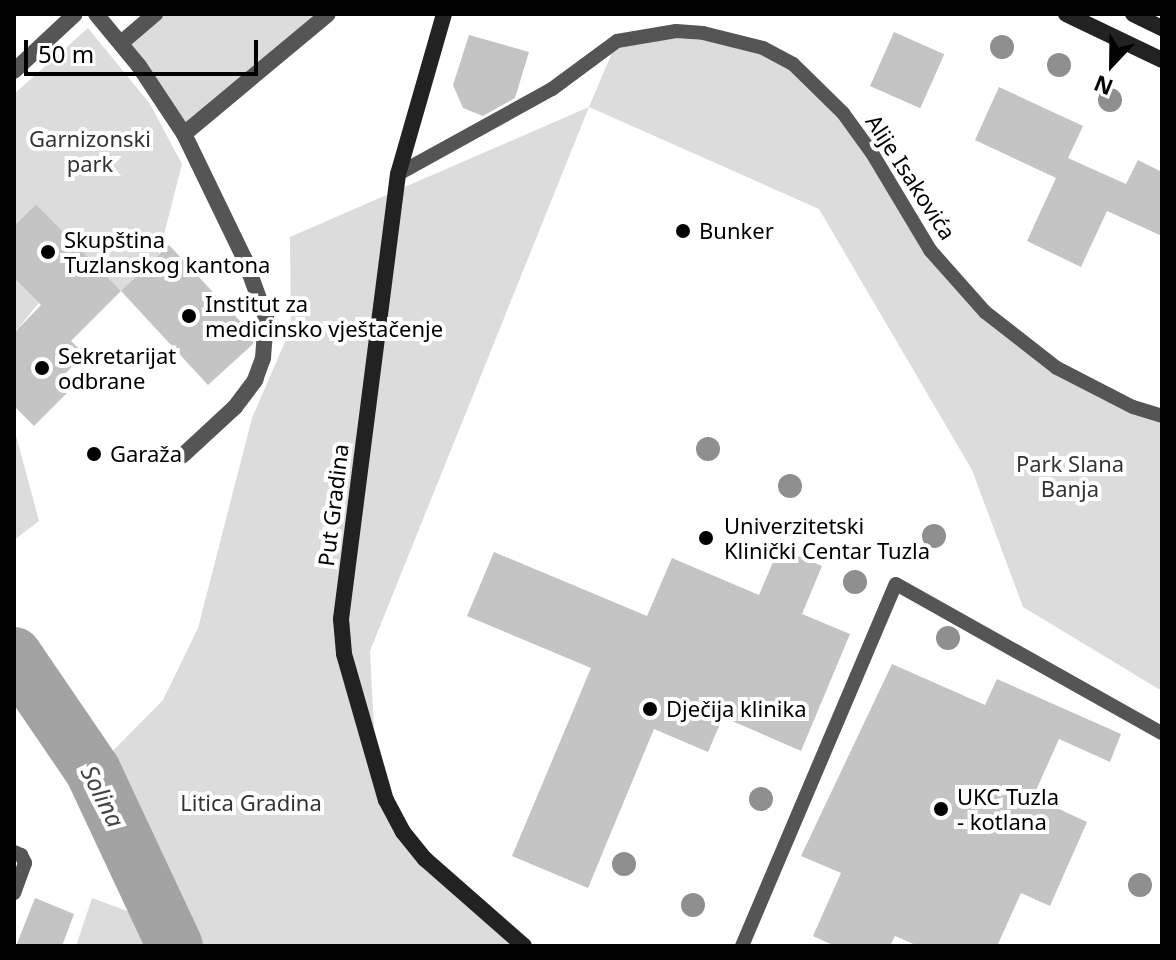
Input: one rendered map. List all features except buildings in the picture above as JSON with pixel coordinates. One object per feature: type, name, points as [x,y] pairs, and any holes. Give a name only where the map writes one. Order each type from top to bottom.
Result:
[{"type":"street","points":[[14,71],[75,14]]},
{"type":"street","points":[[96,14],[121,43],[184,134],[245,260],[266,318],[263,358],[255,380],[235,407],[182,456]]},
{"type":"street","points":[[121,43],[155,14]]},
{"type":"street","points":[[184,134],[328,14]]},
{"type":"street","name":"Put Gradina","points":[[444,14],[398,174],[343,603],[344,654],[352,694],[386,800],[403,832],[425,859],[524,946]]},
{"type":"street","points":[[1066,14],[1162,60]]},
{"type":"street","points":[[1133,14],[1162,28]]},
{"type":"lane","name":"Alije Isakovića","points":[[398,174],[552,89],[617,41],[676,31],[703,33],[748,43],[793,64],[843,113],[872,153],[930,250],[985,312],[1057,368],[1133,407],[1162,416]]},
{"type":"lane","points":[[742,946],[896,584],[1162,733]]},
{"type":"lane","points":[[14,852],[25,863],[14,893]]},
{"type":"green space","points":[[155,14],[328,14],[184,134],[121,43]]},
{"type":"green space","name":"Garnizonski park","points":[[88,28],[150,104],[182,164],[158,258],[121,291],[36,204],[14,226],[14,94]]},
{"type":"green space","name":"Park Slana Banja","points":[[649,33],[763,48],[843,113],[904,209],[985,312],[1057,368],[1162,416],[1162,691],[1023,607],[972,470],[819,209],[589,107],[617,41]]},
{"type":"green space","name":"Litica Gradina","points":[[589,107],[370,651],[376,771],[403,832],[524,946],[175,946],[93,771],[163,700],[198,628],[252,418],[291,328],[290,237]]},
{"type":"green space","points":[[14,278],[39,303],[14,333]]},
{"type":"green space","points":[[14,428],[39,521],[14,540]]},
{"type":"green space","points":[[92,898],[144,917],[155,946],[76,946]]},
{"type":"waterway","name":"Solina","points":[[14,655],[93,771],[175,946]]},
{"type":"place","name":"Bunker","points":[[683,231]]},
{"type":"place","name":"Skupština Tuzlanskog kantona","points":[[48,252]]},
{"type":"place","name":"Institut za medicinsko vještačenje","points":[[189,316]]},
{"type":"place","name":"Sekretarijat odbrane","points":[[42,368]]},
{"type":"place","name":"Garaža","points":[[94,454]]},
{"type":"place","name":"Univerzitetski Klinički Centar Tuzla","points":[[706,538]]},
{"type":"place","name":"Dječija klinika","points":[[650,709]]},
{"type":"place","name":"UKC Tuzla - kotlana","points":[[941,809]]}]
